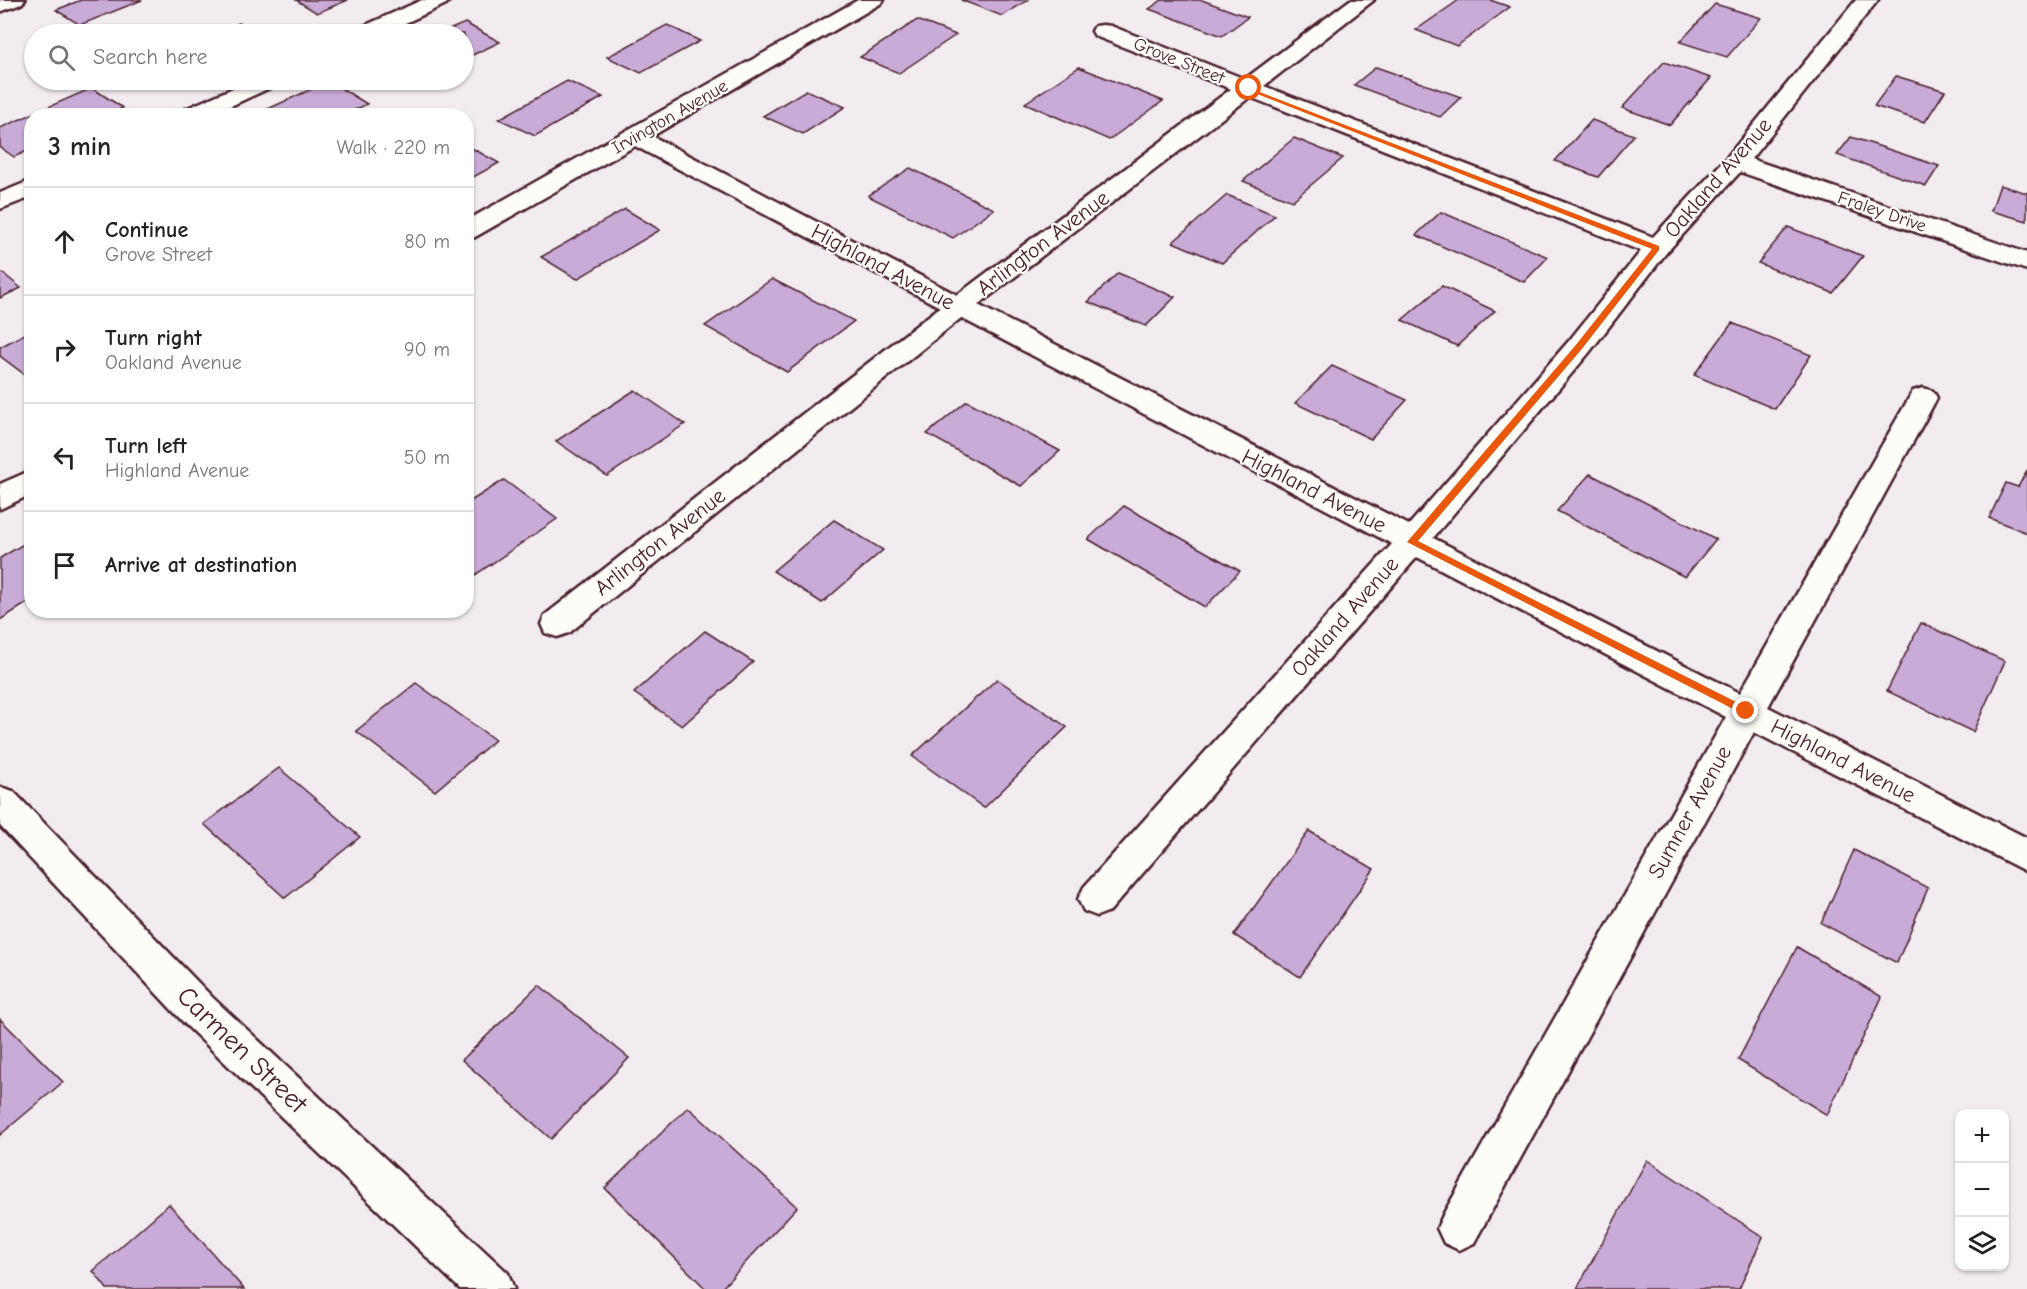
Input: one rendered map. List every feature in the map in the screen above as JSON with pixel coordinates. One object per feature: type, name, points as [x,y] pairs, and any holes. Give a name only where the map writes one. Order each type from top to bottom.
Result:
[{"type":"street","points":[[0,6],[14,0]]},
{"type":"street","points":[[387,24],[439,0]]},
{"type":"street","name":"Irvington Avenue","points":[[474,228],[873,0]]},
{"type":"street","name":"Arlington Avenue","points":[[557,624],[958,307],[1363,0]]},
{"type":"street","name":"Oakland Avenue","points":[[1097,899],[1412,542],[1578,348],[1657,248],[1736,162],[1867,0]]},
{"type":"street","name":"Grove Street","points":[[1103,31],[1657,248]]},
{"type":"street","points":[[207,108],[246,90]]},
{"type":"street","name":"Highland Avenue","points":[[636,137],[1412,542],[2027,856]]},
{"type":"street","name":"Fraley Drive","points":[[1736,162],[2027,262]]},
{"type":"street","name":"Sumner Avenue","points":[[1460,1228],[1746,711],[1923,398]]},
{"type":"street","points":[[0,498],[24,484]]},
{"type":"street","name":"Carmen Street","points":[[0,802],[199,1011],[492,1289]]},
{"type":"building","points":[[81,0],[142,0],[82,24],[78,24],[56,10]]},
{"type":"building","points":[[296,0],[348,0],[317,13]]},
{"type":"building","points":[[961,0],[1028,0],[1002,16]]},
{"type":"building","points":[[1162,0],[1202,0],[1248,17],[1222,36],[1149,9]]},
{"type":"building","points":[[1459,0],[1490,0],[1510,7],[1457,46],[1416,30]]},
{"type":"building","points":[[1715,4],[1761,18],[1727,57],[1680,42]]},
{"type":"building","points":[[917,20],[956,35],[899,73],[860,57]]},
{"type":"building","points":[[667,25],[700,41],[641,73],[607,57]]},
{"type":"building","points":[[474,28],[500,42],[474,54]]},
{"type":"building","points":[[1664,62],[1711,78],[1670,125],[1622,108]]},
{"type":"building","points":[[1079,67],[1163,101],[1109,140],[1025,103]]},
{"type":"building","points":[[1376,67],[1461,97],[1440,117],[1354,85]]},
{"type":"building","points":[[1896,76],[1945,91],[1925,122],[1874,106]]},
{"type":"building","points":[[567,81],[603,97],[535,136],[499,119]]},
{"type":"building","points":[[87,90],[95,90],[123,108],[46,108]]},
{"type":"building","points":[[309,90],[344,90],[367,104],[359,108],[270,108]]},
{"type":"building","points":[[806,90],[845,107],[803,134],[763,116]]},
{"type":"building","points":[[24,118],[24,153],[14,157],[0,147],[0,128]]},
{"type":"building","points":[[1592,120],[1634,135],[1598,177],[1555,161]]},
{"type":"building","points":[[1851,137],[1939,166],[1926,186],[1837,155]]},
{"type":"building","points":[[1294,138],[1343,158],[1292,201],[1243,181]]},
{"type":"building","points":[[474,149],[499,163],[474,177]]},
{"type":"building","points":[[910,168],[994,209],[953,238],[868,196]]},
{"type":"building","points":[[2000,185],[2027,193],[2027,221],[1991,211]]},
{"type":"building","points":[[1227,195],[1275,215],[1222,263],[1173,242]]},
{"type":"building","points":[[625,209],[660,230],[577,279],[541,257]]},
{"type":"building","points":[[1441,212],[1548,257],[1524,282],[1416,235]]},
{"type":"building","points":[[1788,227],[1863,256],[1833,293],[1758,263]]},
{"type":"building","points":[[0,271],[21,288],[0,298]]},
{"type":"building","points":[[1118,273],[1175,297],[1146,326],[1088,302]]},
{"type":"building","points":[[772,279],[854,321],[787,372],[705,326]]},
{"type":"building","points":[[1442,286],[1495,311],[1457,346],[1402,320]]},
{"type":"building","points":[[1732,323],[1811,355],[1775,409],[1694,375]]},
{"type":"building","points":[[24,334],[24,374],[0,356],[0,347]]},
{"type":"building","points":[[1332,366],[1407,400],[1371,439],[1295,403]]},
{"type":"building","points":[[635,390],[685,424],[607,476],[556,441]]},
{"type":"building","points":[[967,401],[1060,451],[1021,486],[927,434]]},
{"type":"building","points":[[2027,470],[2027,533],[1989,518],[2006,483],[2018,487]]},
{"type":"building","points":[[1590,474],[1716,539],[1685,577],[1557,511]]},
{"type":"building","points":[[504,480],[557,519],[474,576],[474,499]]},
{"type":"building","points":[[1124,506],[1240,571],[1205,607],[1088,539]]},
{"type":"building","points":[[834,520],[883,550],[822,603],[773,571]]},
{"type":"building","points":[[24,544],[24,605],[0,620],[0,558]]},
{"type":"building","points":[[1921,623],[2005,661],[1973,732],[1887,691]]},
{"type":"building","points":[[705,631],[753,662],[682,726],[634,693]]},
{"type":"building","points":[[997,679],[1067,727],[984,808],[912,756]]},
{"type":"building","points":[[416,683],[495,740],[435,791],[356,731]]},
{"type":"building","points":[[279,768],[360,837],[285,898],[204,824]]},
{"type":"building","points":[[1309,831],[1374,869],[1300,977],[1234,935]]},
{"type":"building","points":[[1854,850],[1928,888],[1897,963],[1821,923]]},
{"type":"building","points":[[1797,947],[1882,997],[1827,1115],[1738,1060]]},
{"type":"building","points":[[539,985],[629,1058],[551,1139],[462,1060]]},
{"type":"building","points":[[0,1019],[63,1082],[0,1135]]},
{"type":"building","points":[[688,1107],[797,1207],[721,1289],[706,1289],[605,1188]]},
{"type":"building","points":[[1647,1160],[1763,1237],[1739,1289],[1577,1289]]},
{"type":"building","points":[[169,1204],[244,1289],[107,1289],[93,1271]]},
{"type":"route","points":[[1249,88],[1657,248],[1578,348],[1412,542],[1746,711]]}]
